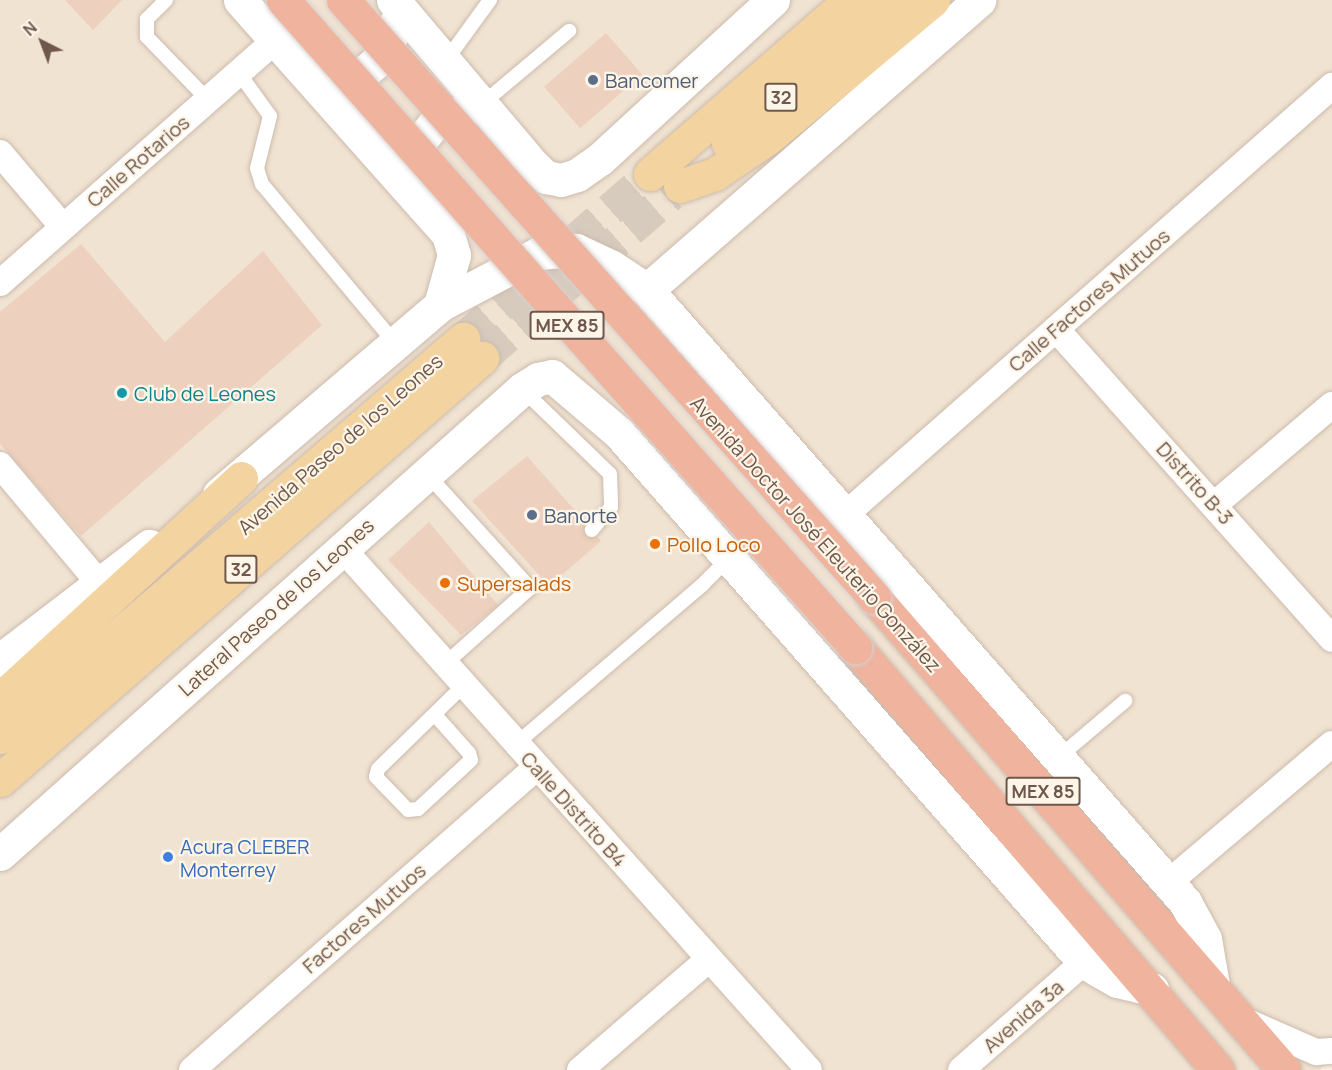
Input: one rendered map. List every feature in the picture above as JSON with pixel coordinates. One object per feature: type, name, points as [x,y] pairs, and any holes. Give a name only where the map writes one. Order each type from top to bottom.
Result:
[{"type":"highway","name":"MEX 85","points":[[284,0],[855,647],[1152,989],[1210,1065]]},
{"type":"highway","name":"Avenida Doctor José Eleuterio González","points":[[343,0],[874,597],[1213,985],[1284,1070]]},
{"type":"main road","points":[[816,0],[711,91],[669,142],[667,185],[715,174],[769,137],[933,0]]},
{"type":"main road","name":"32","points":[[667,185],[850,0]]},
{"type":"main road","name":"32","points":[[667,185],[892,0]]},
{"type":"main road","name":"Avenida Paseo de los Leones","points":[[0,737],[472,349],[0,780]]},
{"type":"main road","points":[[0,699],[242,478]]},
{"type":"street","points":[[240,0],[448,234],[454,255],[440,305]]},
{"type":"street","points":[[402,4],[445,62],[546,177],[561,180],[577,175],[600,159],[773,0]]},
{"type":"street","points":[[647,290],[979,0]]},
{"type":"street","points":[[303,71],[333,82],[362,75],[385,54],[402,4]]},
{"type":"street","name":"Calle Rotarios","points":[[0,283],[276,40]]},
{"type":"street","name":"Calle Factores Mutuos","points":[[846,514],[1332,86]]},
{"type":"street","points":[[410,191],[410,166],[421,140],[433,125],[456,111],[482,105]]},
{"type":"street","points":[[0,153],[63,227]]},
{"type":"street","points":[[0,660],[99,583],[242,478],[440,305],[530,257],[576,250],[647,290],[1185,902],[1204,939],[1213,985]]},
{"type":"street","name":"Distrito B-3","points":[[1056,329],[1332,639]]},
{"type":"street","name":"Lateral Paseo de los Leones","points":[[0,854],[522,389],[546,376],[560,379],[624,464]]},
{"type":"street","points":[[1214,505],[1332,405]]},
{"type":"street","points":[[624,464],[729,558],[1084,962],[1118,981],[1152,989]]},
{"type":"street","points":[[0,465],[99,583]]},
{"type":"street","name":"Calle Distrito B4","points":[[342,548],[708,960],[809,1070]]},
{"type":"street","points":[[1168,883],[1332,744]]},
{"type":"street","name":"Factores Mutuos","points":[[192,1070],[537,767]]},
{"type":"street","points":[[580,1070],[708,960]]},
{"type":"street","name":"Avenida 3a","points":[[961,1070],[1084,962]]},
{"type":"street","points":[[1241,1019],[1316,1052],[1332,1052]]},
{"type":"lane","points":[[166,0],[147,19],[147,37],[208,100]]},
{"type":"lane","points":[[445,62],[490,0]]},
{"type":"lane","points":[[482,105],[569,31]]},
{"type":"lane","points":[[239,73],[270,116],[257,168],[262,184],[396,344]]},
{"type":"lane","points":[[522,389],[624,464],[611,507],[592,530]]},
{"type":"lane","points":[[426,473],[530,588]]},
{"type":"lane","points":[[516,744],[702,585],[729,558]]},
{"type":"lane","points":[[445,664],[541,578]]},
{"type":"lane","points":[[436,716],[469,753],[471,760],[418,809],[408,810],[376,777],[378,769],[436,716],[464,685]]},
{"type":"lane","points":[[1059,758],[1125,701]]},
{"type":"shaded area","points":[[0,0],[1332,0],[1332,1059],[1319,1070],[0,1070]]},
{"type":"building","points":[[65,0],[122,0],[93,30]]},
{"type":"building","name":"Bancomer","points":[[606,33],[642,75],[580,128],[544,87]]},
{"type":"building","name":"Club de Leones","points":[[81,244],[165,342],[263,251],[322,325],[81,536],[0,444],[0,312]]},
{"type":"building","name":"Banorte","points":[[527,456],[586,523],[586,537],[598,537],[601,541],[549,586],[472,501]]},
{"type":"building","name":"Supersalads","points":[[429,522],[498,605],[461,635],[388,560]]},
{"type":"tunnel","points":[[463,339],[650,174]]},
{"type":"tunnel","points":[[482,358],[671,194]]},
{"type":"place","name":"Bancomer","points":[[593,80]]},
{"type":"place","name":"Club de Leones","points":[[122,393]]},
{"type":"place","name":"Banorte","points":[[532,515]]},
{"type":"place","name":"Pollo Loco","points":[[655,544]]},
{"type":"place","name":"Supersalads","points":[[445,583]]},
{"type":"place","name":"Acura CLEBER Monterrey","points":[[168,857]]}]
